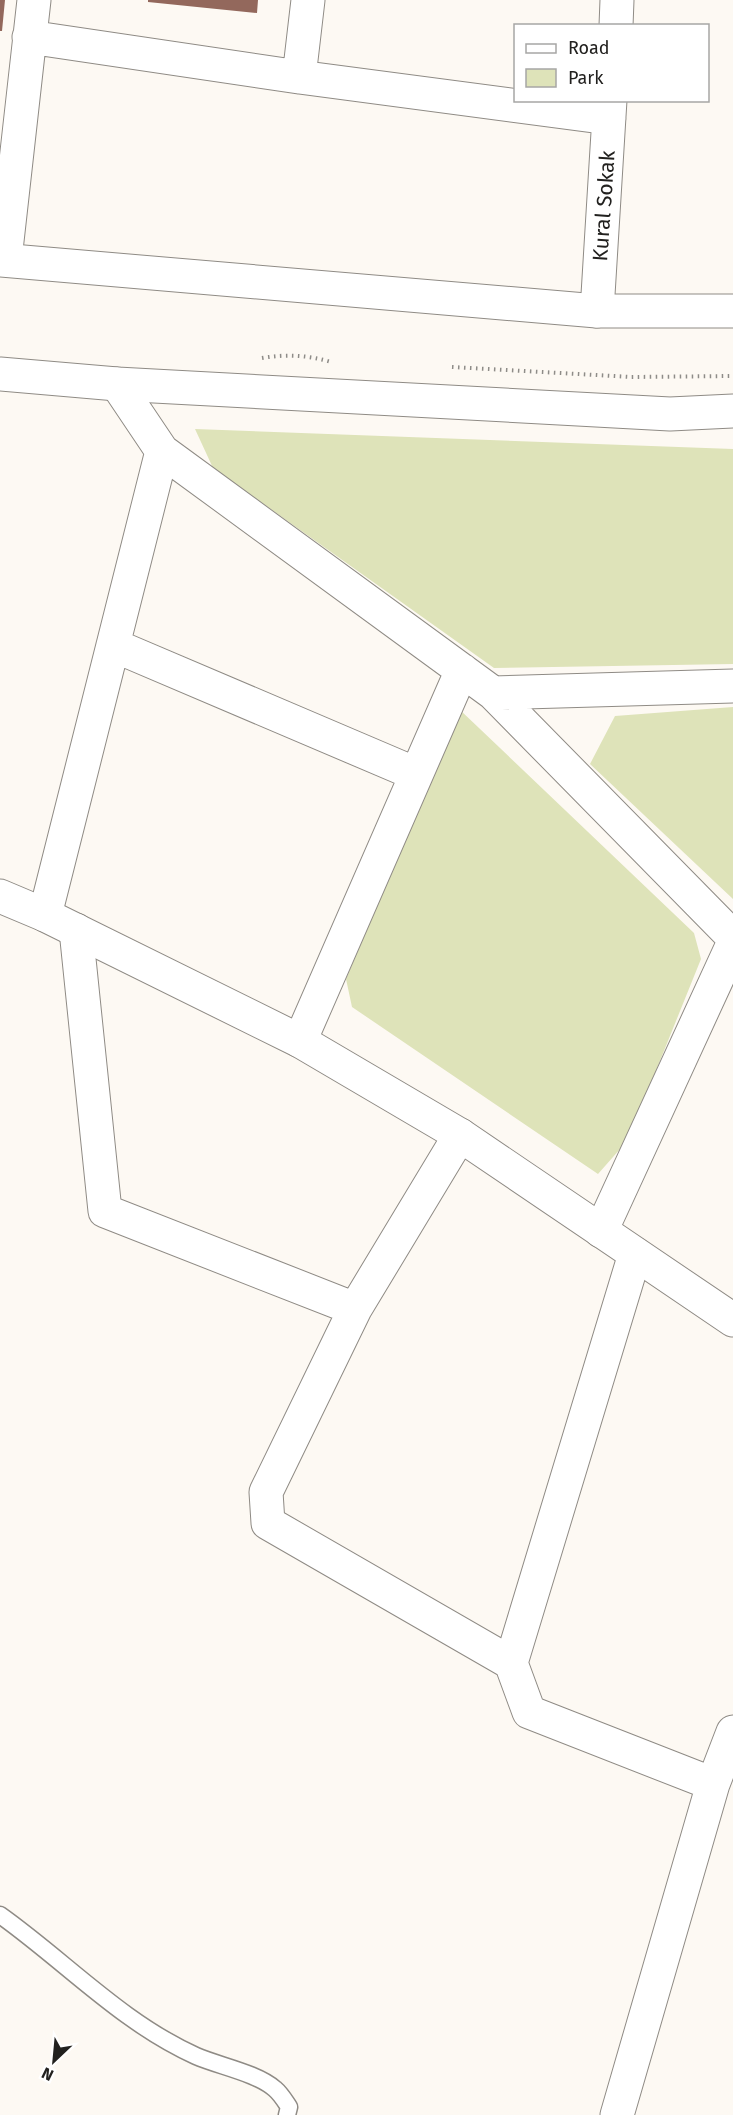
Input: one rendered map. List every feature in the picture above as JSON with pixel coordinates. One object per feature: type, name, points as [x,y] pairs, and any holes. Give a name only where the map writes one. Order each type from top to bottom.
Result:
[{"type":"street","points":[[34,0],[3,260],[597,311],[733,311]]},
{"type":"street","points":[[299,76],[308,0]]},
{"type":"street","points":[[615,24],[617,0]]},
{"type":"street","points":[[29,38],[299,76],[514,99]]},
{"type":"street","points":[[544,102],[610,109]]},
{"type":"street","name":"Kural Sokak","points":[[597,311],[610,109]]},
{"type":"street","points":[[0,374],[117,384],[670,414],[733,411]]},
{"type":"street","points":[[117,384],[162,451],[493,693],[733,937]]},
{"type":"street","points":[[45,915],[162,451]]},
{"type":"street","points":[[113,645],[416,774]]},
{"type":"street","points":[[300,1041],[462,670]]},
{"type":"street","points":[[493,693],[733,686]]},
{"type":"street","points":[[0,896],[45,915],[300,1041],[460,1135],[733,1320]]},
{"type":"street","points":[[75,930],[105,1211],[355,1309]]},
{"type":"street","points":[[601,1231],[733,944]]},
{"type":"street","points":[[460,1135],[355,1309],[266,1492],[268,1522],[511,1663]]},
{"type":"street","points":[[635,1254],[511,1663],[529,1712],[718,1800]]},
{"type":"street","points":[[617,2115],[718,1800],[733,1732]]},
{"type":"lane","points":[[0,1915],[37,1942],[128,2018],[166,2041],[197,2056],[261,2079],[276,2090],[289,2107],[287,2115]]},
{"type":"green space","points":[[195,429],[733,449],[733,664],[494,668],[213,468]]},
{"type":"green space","points":[[733,707],[733,899],[590,764],[615,716]]},
{"type":"green space","points":[[459,709],[694,933],[701,959],[628,1140],[598,1174],[352,1007],[346,979]]},
{"type":"building","points":[[0,0],[5,0],[2,31],[0,31]]},
{"type":"building","points":[[148,0],[258,0],[257,13],[148,2]]}]
